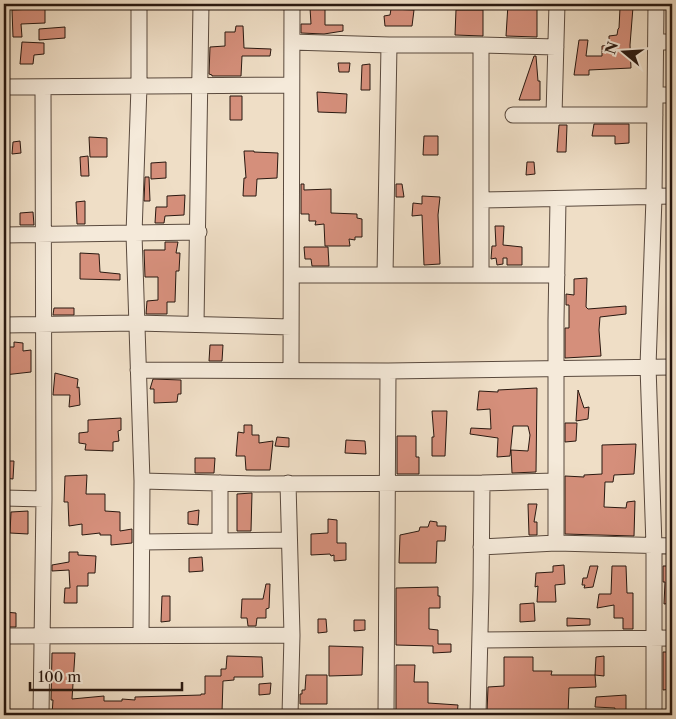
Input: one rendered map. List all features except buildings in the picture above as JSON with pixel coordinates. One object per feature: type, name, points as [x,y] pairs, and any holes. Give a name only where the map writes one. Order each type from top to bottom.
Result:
[{"type":"street","points":[[139,4],[139,86],[134,234],[142,481],[141,635]]},
{"type":"street","points":[[196,324],[201,4]]},
{"type":"street","points":[[291,370],[292,4]]},
{"type":"street","points":[[554,114],[557,4]]},
{"type":"street","points":[[654,715],[654,546],[648,366],[654,198],[656,4]]},
{"type":"street","points":[[292,42],[556,47]]},
{"type":"street","points":[[656,42],[672,42]]},
{"type":"street","points":[[384,275],[389,45]]},
{"type":"street","points":[[481,45],[481,274]]},
{"type":"street","points":[[4,87],[291,85]]},
{"type":"street","points":[[41,715],[44,499],[43,87]]},
{"type":"street","points":[[655,95],[672,95]]},
{"type":"street","points":[[513,115],[655,115]]},
{"type":"street","points":[[481,200],[654,198],[672,196]]},
{"type":"street","points":[[556,543],[558,199]]},
{"type":"street","points":[[4,236],[198,232]]},
{"type":"street","points":[[292,275],[557,275]]},
{"type":"street","points":[[4,326],[136,323],[291,327]]},
{"type":"street","points":[[138,370],[388,371],[672,366]]},
{"type":"street","points":[[386,715],[388,371]]},
{"type":"street","points":[[142,481],[220,483],[482,483],[555,481]]},
{"type":"street","points":[[220,483],[220,540]]},
{"type":"street","points":[[288,483],[292,635],[290,715]]},
{"type":"street","points":[[478,715],[482,483]]},
{"type":"street","points":[[4,498],[44,499]]},
{"type":"street","points":[[142,542],[290,540]]},
{"type":"street","points":[[481,547],[556,543],[672,546]]},
{"type":"street","points":[[4,636],[292,635]]},
{"type":"street","points":[[480,640],[672,638]]}]
